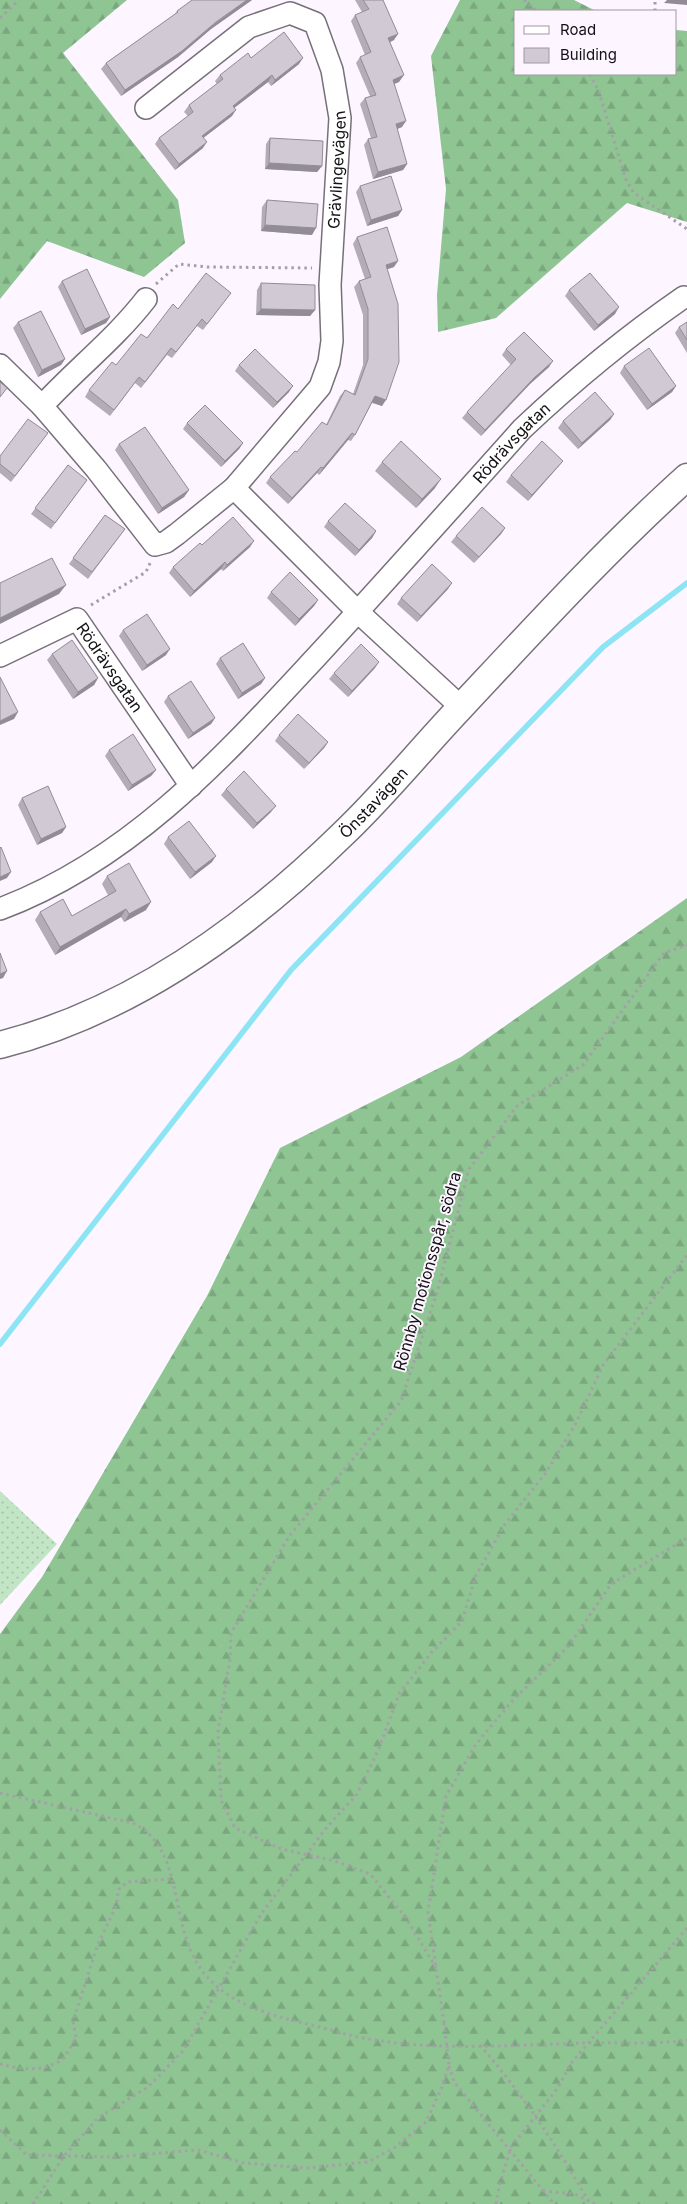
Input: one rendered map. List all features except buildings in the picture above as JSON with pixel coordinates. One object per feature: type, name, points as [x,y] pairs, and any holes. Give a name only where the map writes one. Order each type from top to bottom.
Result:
[{"type":"street","name":"Grävlingevägen","points":[[146,108],[249,27],[290,13],[315,23],[332,70],[340,118],[331,268],[332,341],[329,362],[320,387],[234,488],[185,529],[166,542],[155,544]]},
{"type":"street","name":"Rödrävsgatan","points":[[0,909],[76,873],[153,820],[191,786],[246,733],[358,612],[522,429],[567,387],[620,343],[684,297]]},
{"type":"street","points":[[42,406],[70,376],[130,320],[146,299]]},
{"type":"street","points":[[0,365],[42,406],[96,469],[155,544]]},
{"type":"street","name":"Önstavägen","points":[[0,1044],[26,1038],[98,1009],[149,984],[218,940],[268,902],[345,833],[461,707],[641,519],[687,477]]},
{"type":"street","points":[[234,488],[358,612],[461,707]]},
{"type":"street","name":"Rödrävsgatan","points":[[0,656],[77,619],[191,786]]},
{"type":"path","points":[[0,18],[19,0]]},
{"type":"path","points":[[524,0],[536,10]]},
{"type":"path","points":[[590,75],[599,92],[626,180],[634,193],[687,229]]},
{"type":"path","points":[[146,299],[153,286],[179,264],[214,268],[331,268]]},
{"type":"path","points":[[77,619],[91,606],[146,572],[156,552],[155,544]]},
{"type":"path","name":"Rönnby motionsspår, södra","points":[[436,1968],[406,1918],[370,1874],[335,1861],[281,1849],[235,1828],[221,1800],[218,1732],[230,1659],[231,1633],[290,1536],[400,1401],[437,1292],[469,1169],[518,1105],[583,1065],[664,953],[687,945]]},
{"type":"path","points":[[33,2204],[64,2156],[98,2118],[148,2087],[183,2051],[261,1914],[327,1827],[357,1794],[379,1748],[398,1694],[431,1653],[462,1621],[476,1575],[505,1524],[545,1474],[576,1425],[603,1365],[687,1255]]},
{"type":"path","name":"Rönnby motionsspår, södra","points":[[449,2065],[428,1912],[446,1796],[476,1744],[513,1700],[568,1647],[611,1584],[687,1538]]},
{"type":"path","points":[[0,1793],[134,1823],[148,1833],[160,1848],[171,1879],[183,1932],[193,1957],[211,1981],[234,1999],[284,2018],[359,2037],[412,2043],[480,2046],[687,2040]]},
{"type":"path","points":[[0,1798],[5,1794]]},
{"type":"path","points":[[0,2064],[23,2069],[40,2068],[62,2060],[76,2038],[73,2020],[98,1944],[117,1904],[118,1890],[127,1882],[171,1879]]},
{"type":"path","points":[[496,2204],[510,2152],[557,2089],[572,2062],[687,1928]]},
{"type":"path","points":[[480,2046],[536,2115],[589,2203]]},
{"type":"path","points":[[0,2130],[27,2155],[113,2156],[198,2150],[244,2163],[307,2168],[368,2162],[394,2148],[426,2122],[442,2087],[449,2065]]},
{"type":"path","points":[[449,2065],[454,2082],[554,2204]]},
{"type":"path","points":[[542,2191],[575,2194],[589,2203],[595,2204]]},
{"type":"green space","points":[[0,0],[127,0],[63,53],[178,200],[185,243],[144,277],[47,241],[0,299]]},
{"type":"green space","points":[[460,0],[574,0],[594,10],[514,10],[514,75],[677,75],[677,30],[687,31],[687,222],[627,203],[496,318],[438,332],[437,295],[446,189],[431,56]]},
{"type":"green space","points":[[687,898],[687,2204],[0,2204],[0,1634],[42,1577],[207,1296],[280,1148],[461,1057]]},
{"type":"green space","points":[[0,1491],[57,1544],[0,1605]]},
{"type":"waterway","points":[[0,1344],[291,970],[603,647],[687,583]]}]
